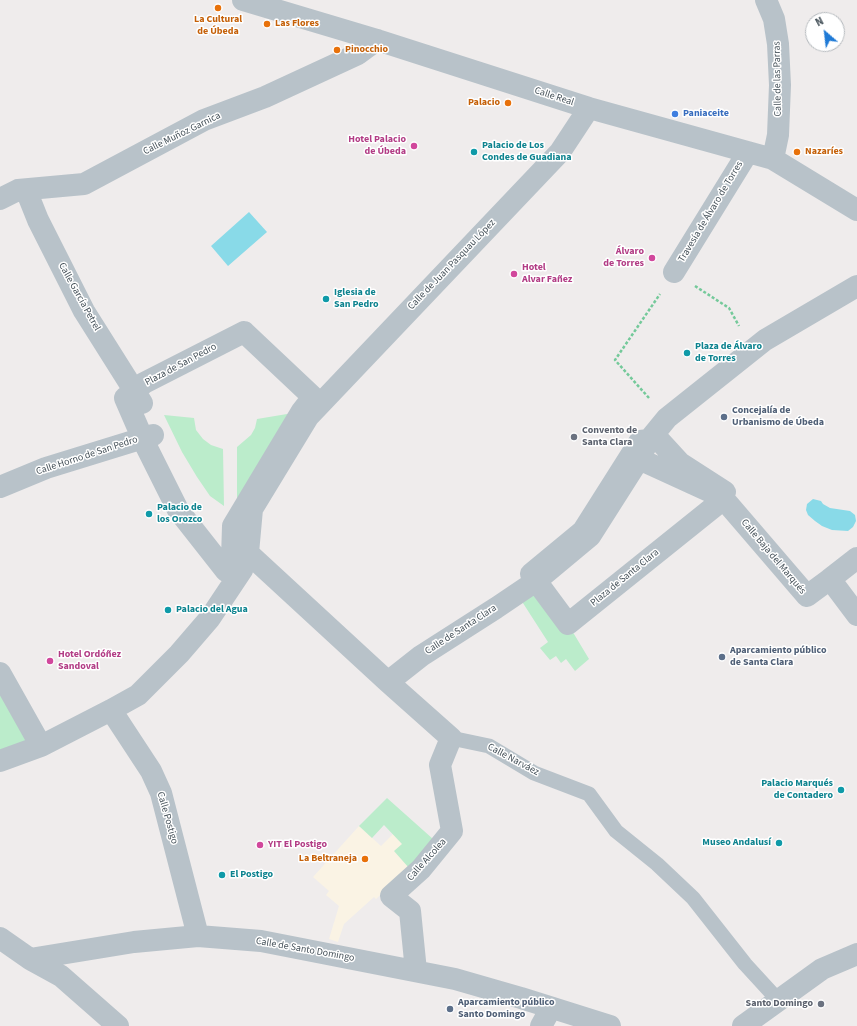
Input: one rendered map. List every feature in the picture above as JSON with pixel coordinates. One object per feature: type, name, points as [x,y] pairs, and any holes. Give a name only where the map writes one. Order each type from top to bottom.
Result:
[{"type":"street","name":"Calle de las Parras","points":[[766,0],[774,19],[778,44],[780,85],[778,135],[773,159]]},
{"type":"street","name":"Calle Real","points":[[247,1],[377,40],[589,108],[773,159],[857,210]]},
{"type":"street","name":"Calle Muñoz Garnica","points":[[1,194],[18,190],[84,184],[204,120],[265,97],[358,54],[377,40]]},
{"type":"street","name":"Calle de Juan Pasquau López","points":[[305,414],[560,152],[589,108]]},
{"type":"street","name":"Travesía de Álvaro de Torres","points":[[674,272],[748,152]]},
{"type":"street","name":"Calle García Petrel","points":[[26,190],[38,220],[84,311],[138,395]]},
{"type":"street","points":[[639,459],[722,497],[725,492],[680,463],[658,439],[649,440],[640,440],[583,531],[531,574],[536,581],[590,536],[639,459],[649,440],[667,418],[752,349],[857,286]]},
{"type":"street","name":"Plaza de San Pedro","points":[[244,332],[313,397],[305,414],[233,526],[241,560],[226,571],[174,504],[148,437],[126,398],[138,395],[144,383],[244,332]]},
{"type":"street","name":"Calle Horno de San Pedro","points":[[0,487],[46,468],[148,437]]},
{"type":"street","name":"Calle Baja del Marqués","points":[[722,497],[806,596],[830,579]]},
{"type":"street","name":"Plaza de Santa Clara","points":[[536,581],[568,624],[720,502],[722,497]]},
{"type":"street","points":[[857,558],[830,579],[857,615]]},
{"type":"street","points":[[0,761],[41,746],[138,695],[179,654],[210,618],[241,560],[388,682],[451,738]]},
{"type":"street","name":"Calle de Santa Clara","points":[[388,682],[421,656],[536,581]]},
{"type":"street","points":[[0,673],[41,746]]},
{"type":"street","name":"Calle Postigo","points":[[111,710],[151,771],[161,793],[198,936]]},
{"type":"street","name":"Calle Alcolea","points":[[416,972],[410,911],[391,896],[421,869],[452,831],[440,765],[451,738]]},
{"type":"street","name":"Calle de Santo Domingo","points":[[30,959],[134,942],[198,936],[261,941],[455,979],[546,1017],[610,1026]]},
{"type":"street","points":[[0,938],[30,959],[61,976],[118,1026]]},
{"type":"street","points":[[743,1026],[822,969],[857,954]]},
{"type":"lane","name":"Calle Narváez","points":[[451,738],[490,746],[534,773],[589,794],[616,831],[657,864],[693,898],[745,964],[778,1000]]},
{"type":"path","points":[[667,418],[615,360],[674,272],[729,308],[752,349]]},
{"type":"shaded area","name":"La Beltraneja","points":[[359,826],[381,846],[393,834],[402,844],[409,868],[376,899],[374,897],[344,924],[338,942],[329,939],[339,906],[326,895],[329,891],[313,877]]},
{"type":"green space","points":[[293,413],[237,510],[237,447],[251,435],[255,428],[257,419]]},
{"type":"green space","points":[[164,415],[194,418],[196,430],[203,439],[211,445],[223,449],[224,506],[210,496],[197,477],[182,452]]},
{"type":"green space","points":[[540,587],[568,624],[589,659],[575,671],[566,659],[561,663],[556,656],[550,660],[540,648],[548,642],[521,600]]},
{"type":"green space","points":[[0,690],[32,745],[0,755]]},
{"type":"green space","points":[[387,798],[433,839],[409,868],[394,851],[402,844],[384,825],[372,838],[359,826]]},
{"type":"water","points":[[249,212],[267,232],[228,266],[211,246]]},
{"type":"water","points":[[813,499],[821,501],[830,508],[850,511],[855,515],[856,521],[853,527],[848,531],[832,530],[822,526],[808,515],[806,510],[807,504]]},
{"type":"place","name":"La Cultural de Úbeda","points":[[218,8]]},
{"type":"place","name":"Las Flores","points":[[267,24]]},
{"type":"place","name":"Pinocchio","points":[[337,50]]},
{"type":"place","name":"Palacio","points":[[508,103]]},
{"type":"place","name":"Paniaceite","points":[[675,114]]},
{"type":"place","name":"Hotel Palacio de Úbeda","points":[[414,146]]},
{"type":"place","name":"Palacio de Los Condes de Guadiana","points":[[474,152]]},
{"type":"place","name":"Nazaríes","points":[[797,152]]},
{"type":"place","name":"Álvaro de Torres","points":[[652,258]]},
{"type":"place","name":"Hotel Alvar Fañez","points":[[514,274]]},
{"type":"place","name":"Iglesia de San Pedro","points":[[326,299]]},
{"type":"place","name":"Plaza de Álvaro de Torres","points":[[687,353]]},
{"type":"place","name":"Concejalía de Urbanismo de Úbeda","points":[[724,417]]},
{"type":"place","name":"Convento de Santa Clara","points":[[574,437]]},
{"type":"place","name":"Palacio de los Orozco","points":[[149,514]]},
{"type":"place","name":"Palacio del Agua","points":[[168,610]]},
{"type":"place","name":"Aparcamiento público de Santa Clara","points":[[722,657]]},
{"type":"place","name":"Hotel Ordóñez Sandoval","points":[[50,661]]},
{"type":"place","name":"Palacio Marqués de Contadero","points":[[841,790]]},
{"type":"place","name":"Museo Andalusí","points":[[779,843]]},
{"type":"place","name":"YIT El Postigo","points":[[260,845]]},
{"type":"place","name":"La Beltraneja","points":[[365,859]]},
{"type":"place","name":"El Postigo","points":[[222,875]]},
{"type":"place","name":"Santo Domingo","points":[[821,1004]]},
{"type":"place","name":"Aparcamiento público Santo Domingo","points":[[450,1009]]}]
